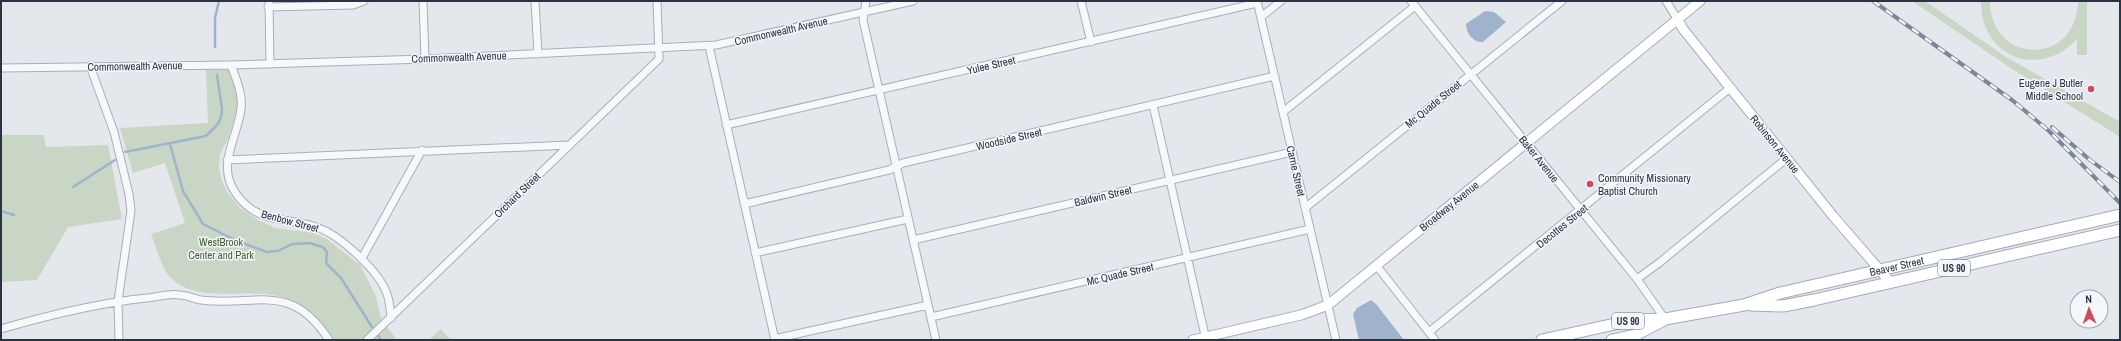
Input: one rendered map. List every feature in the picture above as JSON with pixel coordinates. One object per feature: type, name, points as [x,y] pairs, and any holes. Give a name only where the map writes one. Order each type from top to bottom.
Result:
[{"type":"main road","name":"Beaver Street","points":[[1542,340],[1633,320],[1665,319],[1744,305],[1780,293],[2120,215]]},
{"type":"main road","name":"Beaver Street","points":[[1744,305],[1783,306],[2120,230]]},
{"type":"main road","name":"Beaver Street","points":[[1612,340],[1635,335],[1665,319]]},
{"type":"street","points":[[270,64],[268,4],[353,5],[364,1]]},
{"type":"street","points":[[423,1],[425,59]]},
{"type":"street","points":[[535,1],[538,54]]},
{"type":"street","points":[[657,1],[660,48]]},
{"type":"street","points":[[866,1],[863,20],[898,167],[908,219],[936,340]]},
{"type":"street","name":"Commonwealth Avenue","points":[[1,68],[270,64],[425,59],[709,46],[912,1]]},
{"type":"street","points":[[1081,1],[1091,42]]},
{"type":"street","points":[[1261,18],[1281,1]]},
{"type":"street","name":"Mc Quade Street","points":[[1305,208],[1562,1]]},
{"type":"street","name":"Robinson Avenue","points":[[1666,1],[1683,29],[1730,88],[1860,249],[1891,282]]},
{"type":"street","points":[[1678,20],[1700,1]]},
{"type":"street","name":"Yulee Street","points":[[726,125],[1091,42],[1257,2]]},
{"type":"street","name":"Carrie Street","points":[[1257,2],[1336,340]]},
{"type":"street","points":[[1283,112],[1413,4]]},
{"type":"street","name":"Baker Avenue","points":[[1413,4],[1580,211],[1637,279],[1665,319]]},
{"type":"street","name":"Broadway Avenue","points":[[1193,340],[1206,339],[1301,315],[1328,305],[1678,20]]},
{"type":"street","points":[[709,46],[775,340],[928,305]]},
{"type":"street","name":"Orchard Street","points":[[367,340],[659,59],[660,48]]},
{"type":"street","name":"Benbow Street","points":[[231,65],[241,97],[241,109],[226,160],[228,180],[237,195],[247,207],[270,218],[309,225],[326,231],[362,258],[387,292],[391,318]]},
{"type":"street","points":[[90,66],[114,132],[129,194],[131,211],[118,301],[119,340]]},
{"type":"street","name":"Woodside Street","points":[[744,204],[889,170],[898,167],[903,163],[1275,76]]},
{"type":"street","name":"Decottes Street","points":[[1429,332],[1730,88]]},
{"type":"street","points":[[1153,105],[1206,339]]},
{"type":"street","points":[[226,160],[422,150],[569,145]]},
{"type":"street","points":[[362,258],[422,150]]},
{"type":"street","name":"Baldwin Street","points":[[913,240],[1292,152]]},
{"type":"street","points":[[1637,279],[1659,263],[1787,158]]},
{"type":"street","points":[[755,253],[908,219]]},
{"type":"street","name":"Mc Quade Street","points":[[931,317],[1310,229]]},
{"type":"street","points":[[1376,265],[1435,340]]},
{"type":"street","points":[[1,329],[118,301],[180,294],[201,300],[259,298],[282,302],[304,312],[313,319],[329,340]]},
{"type":"green space","points":[[1912,1],[1925,1],[2006,57],[2120,122],[2120,137],[2006,65]]},
{"type":"green space","points":[[1981,1],[1990,1],[1994,22],[2004,38],[2018,47],[2034,50],[2050,47],[2064,38],[2074,22],[2078,1],[2087,1],[2087,55],[2077,55],[2077,39],[2062,51],[2046,58],[2030,60],[2015,56],[2001,48],[1990,36],[1983,20]]},
{"type":"green space","name":"WestBrook Center and Park","points":[[206,70],[238,70],[240,101],[228,139],[220,154],[219,167],[221,179],[228,193],[240,208],[258,220],[276,228],[314,233],[327,239],[360,265],[376,296],[381,319],[397,340],[332,340],[311,313],[302,306],[286,298],[269,294],[198,292],[183,286],[166,273],[151,234],[185,223],[165,163],[133,173],[120,128],[208,123]]},
{"type":"green space","points":[[1,135],[44,135],[46,147],[108,145],[122,219],[68,227],[37,280],[1,282]]},
{"type":"green space","points":[[441,329],[451,340],[429,340]]},
{"type":"water","points":[[1485,11],[1494,12],[1506,22],[1483,42],[1479,42],[1471,37],[1467,31],[1466,24]]},
{"type":"water","points":[[1371,300],[1376,304],[1404,340],[1359,340],[1353,314],[1357,308]]},
{"type":"waterway","points":[[215,47],[215,18],[219,1]]},
{"type":"waterway","points":[[125,152],[206,136],[218,124],[221,117],[222,109],[217,75]]},
{"type":"waterway","points":[[170,144],[183,191],[203,224],[237,241],[267,252],[278,251],[292,244],[309,243],[323,247],[327,252],[326,263],[341,278],[372,327]]},
{"type":"waterway","points":[[73,187],[115,160]]},
{"type":"waterway","points":[[1,211],[14,215]]},
{"type":"waterway","points":[[378,335],[381,340]]},
{"type":"railway","points":[[1873,1],[2012,100],[2049,131],[2120,203]]},
{"type":"railway","points":[[2052,127],[2090,160],[2120,182]]},
{"type":"place","name":"Eugene J Butler Middle School","points":[[2091,89]]},
{"type":"place","name":"Community Missionary Baptist Church","points":[[1590,184]]}]
